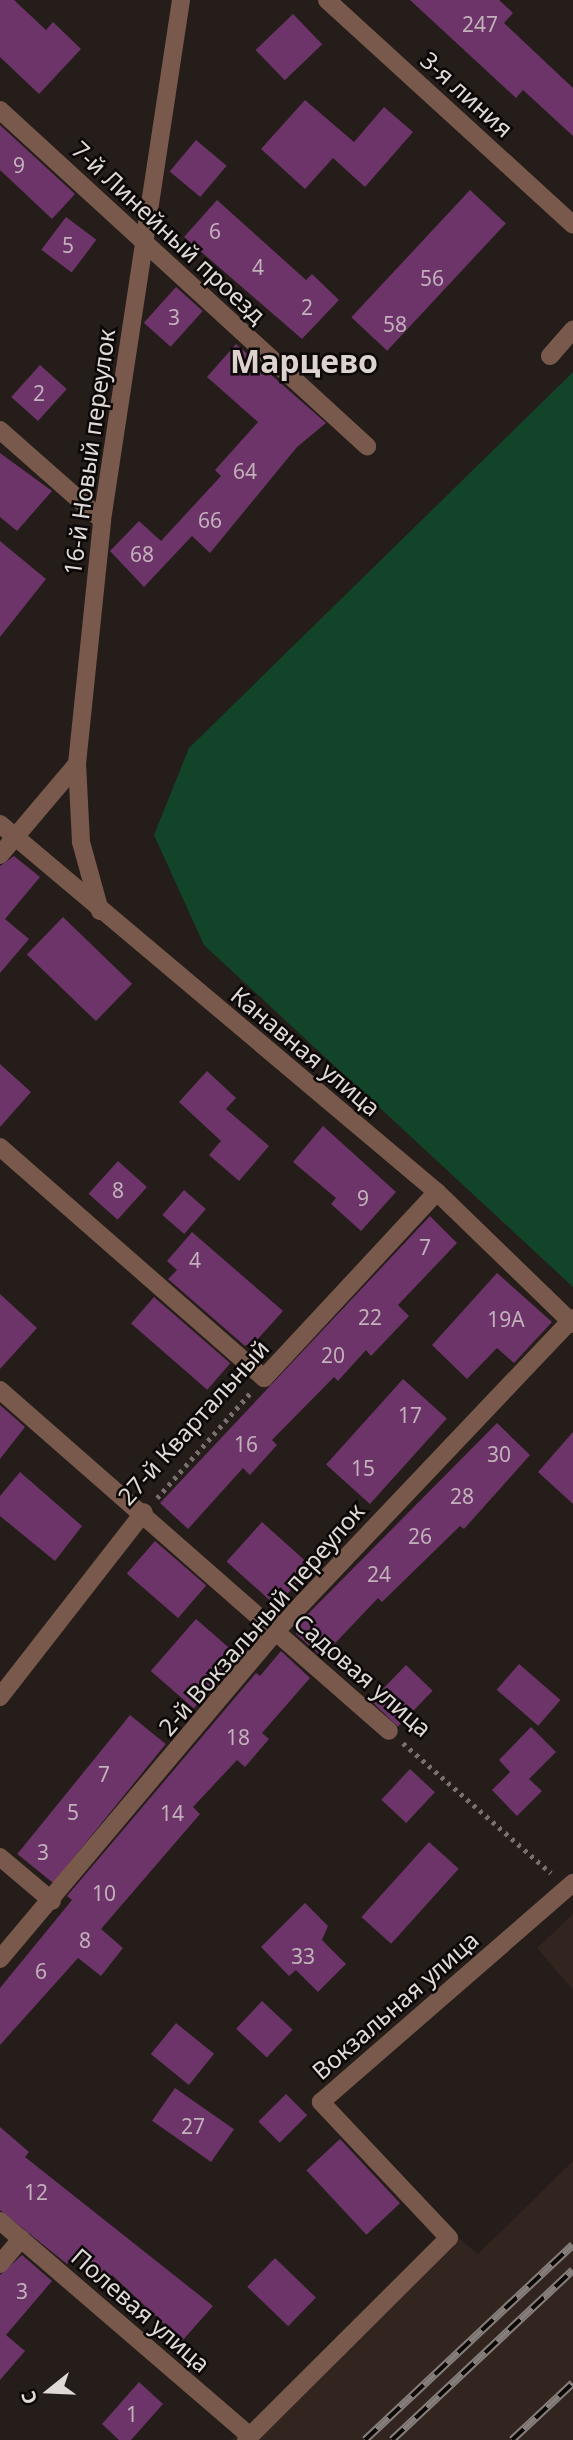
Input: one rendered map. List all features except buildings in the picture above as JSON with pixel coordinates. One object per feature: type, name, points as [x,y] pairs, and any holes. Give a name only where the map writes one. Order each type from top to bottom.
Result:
[{"type":"street","name":"16-й Новый переулок","points":[[100,911],[81,842],[77,764],[102,520],[181,0]]},
{"type":"street","name":"3-я линия","points":[[327,0],[573,225]]},
{"type":"street","name":"7-й Линейный проезд","points":[[0,110],[367,446]]},
{"type":"street","points":[[550,356],[573,330]]},
{"type":"street","points":[[0,430],[102,520]]},
{"type":"street","points":[[0,855],[77,764]]},
{"type":"street","name":"Канавная улица","points":[[0,824],[100,911],[437,1192],[572,1321]]},
{"type":"street","points":[[0,1147],[264,1378]]},
{"type":"street","name":"27-й Квартальный","points":[[264,1378],[437,1192]]},
{"type":"street","name":"2-й Вокзальный переулок","points":[[0,1959],[52,1901],[276,1631],[572,1321]]},
{"type":"street","name":"Садовая улица","points":[[0,1390],[144,1512],[389,1731]]},
{"type":"street","name":"27-й Квартальный","points":[[0,1697],[144,1512]]},
{"type":"street","points":[[0,1857],[52,1901]]},
{"type":"street","name":"Вокзальная улица","points":[[248,2438],[449,2238],[321,2102],[570,1885]]},
{"type":"street","name":"Полевая улица","points":[[0,2221],[248,2438]]},
{"type":"street","points":[[0,2264],[21,2239]]},
{"type":"path","name":"27-й Квартальный","points":[[144,1512],[264,1378]]},
{"type":"path","name":"Садовая улица","points":[[389,1731],[570,1885]]},
{"type":"shaded area","points":[[573,1914],[573,1990],[537,1948]]},
{"type":"shaded area","points":[[573,2161],[573,2440],[230,2440],[288,2397],[455,2235],[478,2254]]},
{"type":"green space","points":[[573,372],[573,1287],[204,945],[154,835],[189,748]]},
{"type":"railway","points":[[365,2440],[573,2245]]},
{"type":"railway","points":[[392,2440],[573,2270]]},
{"type":"railway","points":[[512,2440],[573,2383]]},
{"type":"district","name":"Марцево","points":[[304,361]]}]
